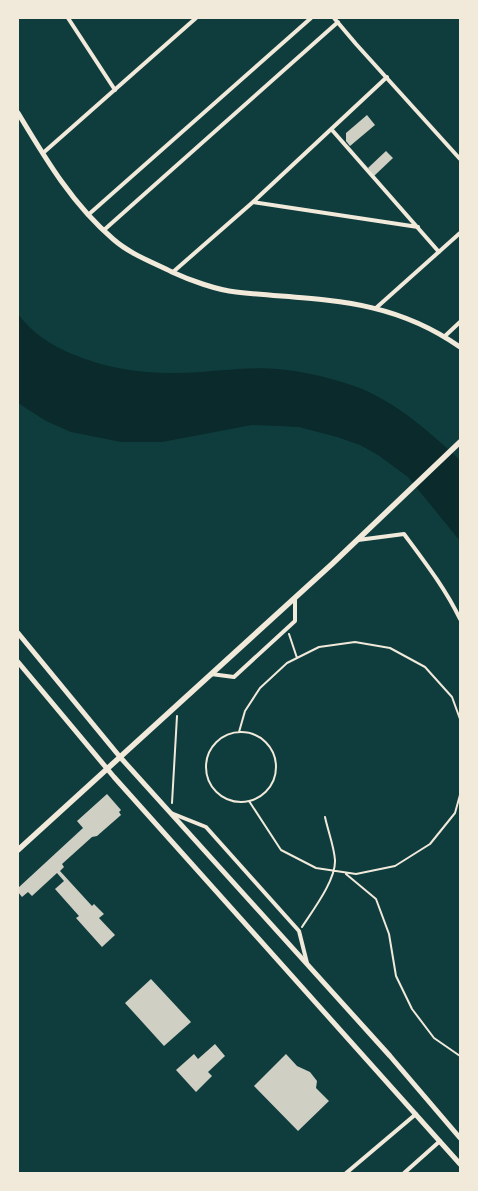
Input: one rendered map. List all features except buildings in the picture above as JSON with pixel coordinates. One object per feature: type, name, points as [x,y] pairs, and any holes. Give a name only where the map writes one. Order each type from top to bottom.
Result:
[{"type":"main road","points":[[18,850],[358,540],[460,442]]},
{"type":"street","points":[[68,18],[115,90]]},
{"type":"street","points":[[43,153],[196,18]]},
{"type":"street","points":[[88,215],[311,18]]},
{"type":"street","points":[[334,18],[460,159]]},
{"type":"street","points":[[104,230],[338,22]]},
{"type":"street","points":[[173,272],[253,202],[387,77]]},
{"type":"street","points":[[18,113],[65,187],[88,215],[114,240],[146,260],[183,278],[234,292],[341,301],[396,313],[445,336],[460,347]]},
{"type":"street","points":[[332,130],[439,252]]},
{"type":"street","points":[[253,202],[418,227]]},
{"type":"street","points":[[376,308],[460,233]]},
{"type":"street","points":[[445,336],[460,322]]},
{"type":"street","points":[[358,540],[404,534],[452,602],[460,619]]},
{"type":"street","points":[[211,674],[234,677],[295,622],[295,598]]},
{"type":"street","points":[[18,633],[120,756],[460,1138]]},
{"type":"street","points":[[18,662],[107,769],[460,1164]]},
{"type":"street","points":[[171,813],[206,827],[299,931],[308,965]]},
{"type":"street","points":[[345,1174],[417,1114]]},
{"type":"street","points":[[403,1174],[440,1141]]},
{"type":"path","points":[[287,629],[297,658]]},
{"type":"path","points":[[239,732],[245,711],[260,688],[286,663],[319,647],[354,642],[390,648],[425,667],[452,697],[460,719]]},
{"type":"path","points":[[171,813],[177,705]]},
{"type":"path","points":[[250,733],[264,741],[274,754],[276,765],[274,777],[269,788],[260,796],[249,801],[237,802],[226,799],[216,792],[209,782],[206,770],[207,758],[211,748],[228,734],[250,733]]},
{"type":"path","points":[[249,801],[281,850],[316,868],[356,874],[396,866],[430,844],[455,813],[460,796]]},
{"type":"path","points":[[299,931],[321,897],[334,871],[335,859],[325,817]]},
{"type":"path","points":[[344,872],[376,899],[389,934],[396,976],[412,1010],[434,1038],[460,1056]]},
{"type":"water","points":[[18,314],[36,333],[57,347],[104,365],[136,371],[168,373],[268,368],[286,370],[337,380],[377,396],[421,425],[460,460],[460,541],[408,477],[378,455],[360,445],[337,437],[299,427],[252,425],[162,442],[121,442],[71,432],[46,421],[18,403]]}]
